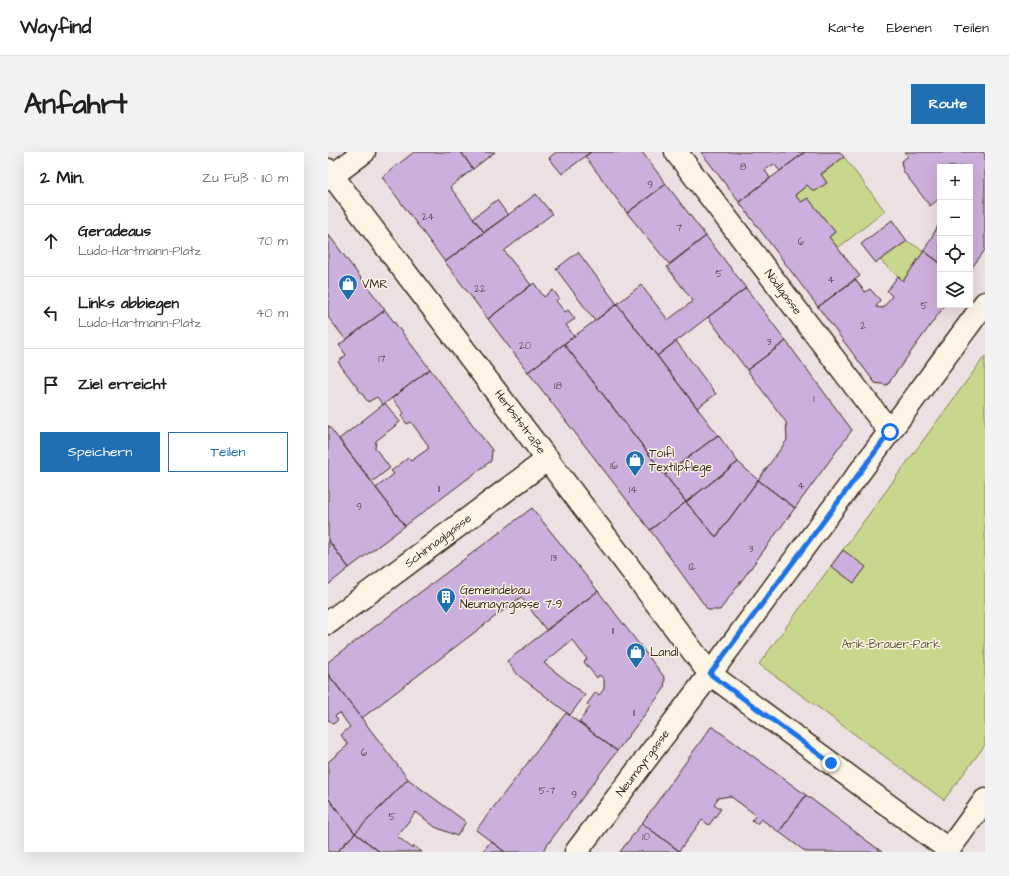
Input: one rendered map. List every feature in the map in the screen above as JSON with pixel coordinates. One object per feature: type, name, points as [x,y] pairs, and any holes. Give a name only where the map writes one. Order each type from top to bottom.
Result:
[{"type":"street","points":[[330,175],[364,152]]},
{"type":"street","name":"Nödlgasse","points":[[676,152],[890,432]]},
{"type":"street","name":"Herbststraße","points":[[330,175],[548,459],[710,674],[948,851]]},
{"type":"street","name":"Neumayrgasse","points":[[576,852],[985,303]]},
{"type":"street","name":"Schinnaglgasse","points":[[328,623],[548,459]]},
{"type":"street","points":[[948,851],[985,800]]},
{"type":"green space","points":[[844,157],[885,211],[838,248],[829,237],[835,232],[808,199],[801,202],[795,195]]},
{"type":"green space","points":[[907,241],[924,251],[903,281],[880,260]]},
{"type":"green space","name":"Arik-Brauer-Park","points":[[985,356],[985,745],[944,800],[759,664]]},
{"type":"building","points":[[414,152],[461,152],[473,169],[450,187],[484,232],[445,262],[382,177]]},
{"type":"building","points":[[461,152],[495,152],[473,169]]},
{"type":"building","points":[[556,152],[591,152],[562,174],[549,158]]},
{"type":"building","points":[[591,152],[642,152],[666,184],[627,213],[585,156]]},
{"type":"building","points":[[701,152],[805,152],[780,171],[774,164],[765,170],[770,178],[739,202]]},
{"type":"building","points":[[805,152],[840,152],[844,157],[821,174],[827,183],[814,192],[807,185],[795,195],[801,202],[808,198],[835,232],[829,237],[860,276],[818,307],[739,202]]},
{"type":"building","points":[[905,152],[983,152],[985,155],[985,250],[973,266],[973,164],[937,164],[937,200],[930,206],[903,171],[901,162],[908,156]]},
{"type":"building","points":[[666,184],[706,236],[669,264],[627,213]]},
{"type":"building","points":[[536,194],[552,214],[504,251],[531,285],[488,319],[445,262]]},
{"type":"building","points":[[497,200],[508,215],[484,232],[473,218]]},
{"type":"building","points":[[892,220],[907,241],[876,263],[861,244]]},
{"type":"building","points":[[937,228],[937,261],[924,251]]},
{"type":"building","points":[[328,234],[385,310],[346,340],[328,317]]},
{"type":"building","points":[[706,236],[746,288],[657,356],[617,304],[641,285],[668,320],[693,301],[667,267]]},
{"type":"building","points":[[924,251],[937,261],[937,308],[943,308],[887,385],[875,383],[818,307],[855,279],[865,292],[870,289],[880,300],[876,307],[883,308],[892,296],[887,291],[898,276],[903,281]]},
{"type":"building","points":[[578,252],[617,304],[595,321],[556,269]]},
{"type":"building","points":[[534,283],[544,297],[553,290],[559,298],[556,301],[565,312],[568,310],[575,319],[566,325],[574,336],[528,372],[488,319]]},
{"type":"building","points":[[746,288],[786,341],[747,370],[708,317]]},
{"type":"building","points":[[617,304],[718,435],[665,475],[564,344]]},
{"type":"building","points":[[385,310],[430,369],[383,405],[377,397],[368,402],[338,362],[346,355],[339,345]]},
{"type":"building","points":[[676,341],[716,394],[697,408],[657,356]]},
{"type":"building","points":[[786,341],[852,430],[795,508],[758,480],[787,440],[786,422],[747,370]]},
{"type":"building","points":[[564,344],[686,502],[650,530],[528,372]]},
{"type":"building","points":[[430,369],[492,450],[491,461],[405,526],[376,488],[394,474],[391,471],[408,458],[411,461],[428,449],[428,445],[411,422],[407,424],[401,416],[404,413],[392,398]]},
{"type":"building","points":[[385,403],[400,422],[376,441],[375,448],[390,468],[372,482],[339,439]]},
{"type":"building","points":[[328,425],[405,526],[349,568],[328,540]]},
{"type":"building","points":[[718,435],[738,462],[686,502],[665,475]]},
{"type":"building","points":[[738,462],[758,480],[716,537],[686,502]]},
{"type":"building","points":[[758,480],[795,508],[720,610],[708,610],[650,530],[686,502],[716,537]]},
{"type":"building","name":"Gemeindebau Neumayrgasse 7–9","points":[[532,508],[598,591],[546,630],[521,597],[362,718],[328,674],[328,662]]},
{"type":"building","points":[[328,540],[349,568],[328,585]]},
{"type":"building","points":[[843,550],[866,567],[854,583],[831,566]]},
{"type":"building","points":[[598,591],[665,678],[664,689],[617,751],[579,722],[590,707],[587,704],[596,692],[599,695],[604,689],[604,679],[599,675],[597,678],[584,662],[587,659],[572,640],[544,663],[585,695],[570,715],[518,675],[507,661]]},
{"type":"building","points":[[328,674],[408,779],[355,833],[328,798],[328,762],[348,745],[341,735],[350,727],[340,713],[335,716],[338,720],[333,724],[329,720],[328,721]]},
{"type":"building","points":[[566,713],[617,751],[542,852],[505,852],[476,830]]},
{"type":"building","points":[[711,727],[806,795],[779,832],[761,819],[757,824],[752,820],[756,815],[730,796],[718,798],[714,804],[721,809],[709,825],[702,820],[679,851],[642,823]]},
{"type":"building","points":[[408,779],[466,822],[457,836],[435,827],[416,812],[397,836],[412,848],[414,846],[422,852],[380,852],[355,833]]},
{"type":"building","points":[[806,795],[882,852],[806,852],[779,832]]},
{"type":"building","points":[[328,798],[355,833],[337,852],[328,852]]},
{"type":"building","points":[[642,823],[679,851],[620,852]]},
{"type":"building","points":[[355,833],[380,852],[337,852]]},
{"type":"building","points":[[491,841],[505,852],[482,852]]},
{"type":"place","name":"VMR","points":[[348,301]]},
{"type":"place","name":"Toifl Textilpflege","points":[[635,477]]},
{"type":"place","name":"Gemeindebau Neumayrgasse 7–9","points":[[446,614]]},
{"type":"place","name":"Landl","points":[[636,669]]},
{"type":"route","points":[[831,763],[710,674],[890,432]]}]
